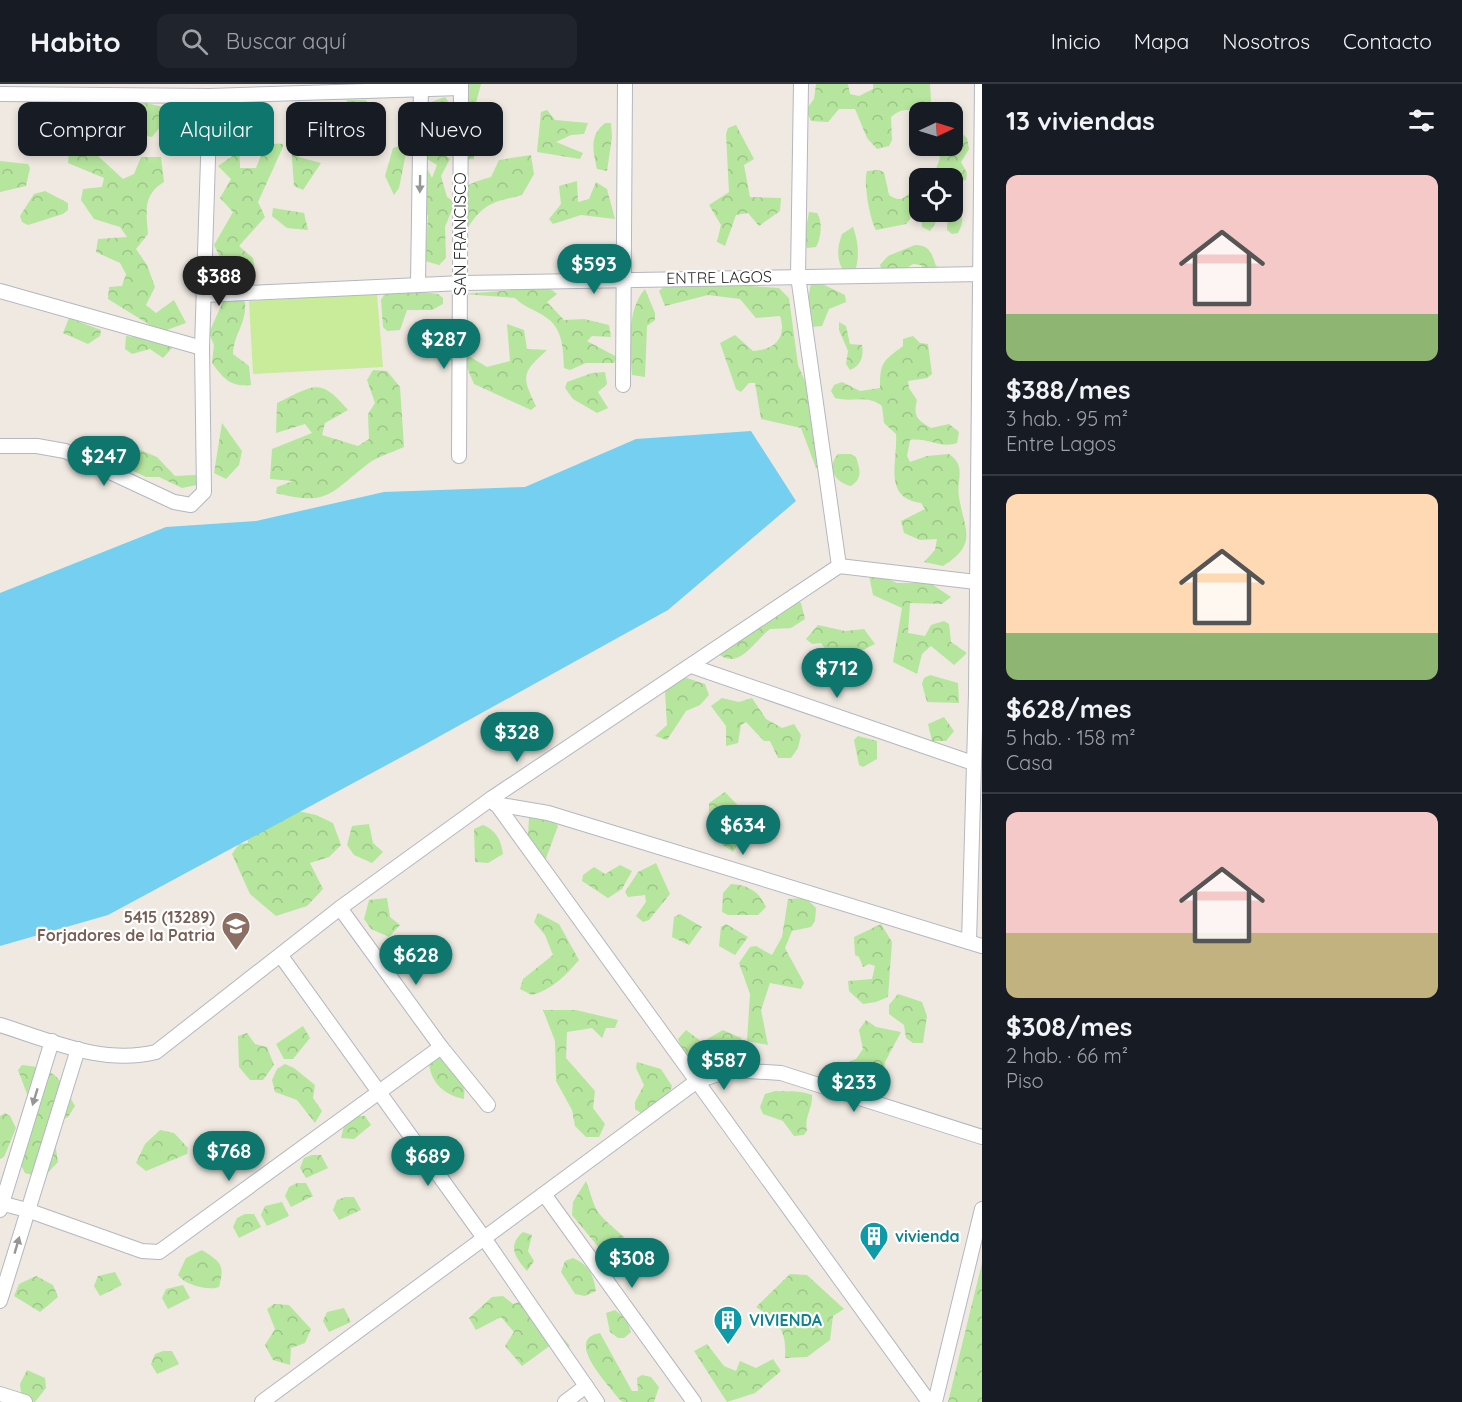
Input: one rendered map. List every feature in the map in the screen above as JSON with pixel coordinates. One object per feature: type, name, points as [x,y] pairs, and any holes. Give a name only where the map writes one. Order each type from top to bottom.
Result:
[{"type":"street","points":[[623,385],[624,84]]},
{"type":"street","points":[[801,84],[798,276],[839,566]]},
{"type":"street","points":[[493,801],[548,813],[975,944],[973,763],[979,612],[976,582],[982,84]]},
{"type":"street","points":[[418,284],[421,86]]},
{"type":"street","points":[[0,94],[210,96],[461,86]]},
{"type":"street","name":"SAN FRANCISCO","points":[[459,456],[461,86]]},
{"type":"street","points":[[0,446],[37,446],[65,451],[174,502],[191,505],[204,492],[202,348],[210,96]]},
{"type":"street","name":"ENTRE LAGOS","points":[[204,295],[418,284],[980,274]]},
{"type":"street","points":[[0,291],[202,348]]},
{"type":"street","points":[[0,1025],[95,1055],[138,1056],[156,1052],[340,908],[839,566],[976,582]]},
{"type":"street","points":[[691,666],[973,763]]},
{"type":"street","points":[[976,693],[982,667]]},
{"type":"street","points":[[493,801],[929,1402]]},
{"type":"street","points":[[340,908],[441,1047],[488,1105]]},
{"type":"street","points":[[281,956],[484,1239],[597,1402]]},
{"type":"street","points":[[52,1041],[1,1205],[27,1210],[142,1251],[159,1252],[441,1047]]},
{"type":"street","points":[[0,1301],[78,1050]]},
{"type":"street","points":[[262,1402],[697,1081],[730,1070],[781,1073],[982,1137]]},
{"type":"street","points":[[544,1194],[694,1402]]},
{"type":"street","points":[[935,1402],[982,1209]]},
{"type":"street","points":[[565,1402],[586,1386]]},
{"type":"street","points":[[0,1394],[25,1402]]},
{"type":"green space","points":[[468,84],[481,84],[476,102],[456,102],[455,91]]},
{"type":"green space","points":[[816,84],[848,84],[850,94],[859,96],[873,89],[873,84],[930,84],[931,102],[909,102],[909,110],[903,110],[891,117],[892,140],[889,146],[877,149],[867,138],[855,109],[839,109],[828,122],[811,121],[806,110],[814,99]]},
{"type":"green space","points":[[445,97],[448,102],[431,102]]},
{"type":"green space","points":[[347,100],[366,100],[367,102],[346,102]]},
{"type":"green space","points":[[147,103],[159,106],[159,128],[152,137],[147,136]]},
{"type":"green space","points":[[547,110],[555,120],[588,123],[584,134],[571,135],[556,142],[583,153],[580,159],[537,152],[541,112]]},
{"type":"green space","points":[[605,123],[611,123],[612,137],[607,171],[597,169],[594,150],[596,133]]},
{"type":"green space","points":[[736,125],[754,159],[744,165],[750,197],[781,198],[780,211],[759,226],[748,213],[736,215],[725,246],[717,242],[721,225],[709,205],[729,192],[726,134],[728,128]]},
{"type":"green space","points":[[963,135],[967,138],[969,149],[961,162],[967,173],[966,180],[963,180],[963,168],[936,168],[939,156],[963,156]]},
{"type":"green space","points":[[283,144],[258,202],[265,217],[239,246],[253,258],[255,270],[231,279],[214,245],[233,212],[220,198],[231,179],[218,166],[233,156],[240,156],[240,168],[256,168],[262,156],[274,156],[274,145]]},
{"type":"green space","points":[[398,146],[398,156],[405,156],[399,188],[394,195],[385,176],[393,148]]},
{"type":"green space","points":[[531,155],[534,174],[522,195],[490,205],[478,214],[466,230],[454,205],[445,227],[446,258],[439,265],[425,261],[428,215],[418,215],[411,208],[418,185],[428,170],[432,178],[437,165],[426,156],[446,156],[450,159],[441,176],[447,197],[454,202],[469,185],[491,177],[499,160]]},
{"type":"green space","points":[[69,156],[98,156],[123,179],[134,174],[141,157],[161,157],[164,182],[152,192],[149,198],[147,204],[148,234],[136,249],[147,265],[155,287],[146,305],[156,313],[174,300],[186,323],[164,331],[158,330],[108,299],[109,287],[122,286],[126,274],[120,263],[96,252],[98,239],[127,237],[120,227],[94,219],[81,200],[83,189],[102,187],[104,178],[68,163]]},
{"type":"green space","points":[[292,156],[321,163],[303,190],[294,186]]},
{"type":"green space","points":[[463,156],[474,156],[474,159],[463,160]]},
{"type":"green space","points":[[0,161],[28,164],[30,168],[26,186],[0,192]]},
{"type":"green space","points":[[867,171],[884,172],[889,195],[901,199],[909,193],[909,220],[906,224],[876,230],[868,201]]},
{"type":"green space","points":[[577,181],[578,202],[589,199],[596,182],[607,189],[615,219],[581,215],[553,224],[549,219],[561,204],[559,186]]},
{"type":"green space","points":[[45,191],[68,203],[68,210],[63,214],[28,225],[22,222],[20,216],[34,194]]},
{"type":"green space","points":[[273,208],[304,213],[308,230],[287,228],[272,216]]},
{"type":"green space","points":[[809,212],[817,213],[819,216],[821,230],[816,247],[807,248],[804,240]]},
{"type":"green space","points":[[922,222],[936,222],[930,231],[922,227]]},
{"type":"green space","points":[[947,222],[962,222],[958,233],[952,234],[947,230]]},
{"type":"green space","points":[[853,227],[858,249],[857,266],[855,271],[845,273],[839,259],[839,244],[842,234]]},
{"type":"green space","points":[[915,245],[927,248],[936,266],[950,271],[928,276],[921,265],[913,264],[898,274],[882,271],[880,265],[888,256]]},
{"type":"green space","points":[[672,280],[779,288],[789,298],[798,365],[822,420],[828,458],[816,468],[801,428],[761,419],[755,383],[749,383],[741,392],[736,389],[720,343],[735,335],[753,351],[767,348],[773,345],[780,336],[782,324],[780,316],[756,318],[740,299],[708,295],[665,306],[659,291]]},
{"type":"green space","points":[[816,281],[845,295],[846,302],[829,309],[822,326],[812,327],[807,305],[811,283]]},
{"type":"green space","points":[[548,287],[557,294],[547,302],[564,320],[584,319],[609,325],[611,337],[592,336],[587,341],[617,357],[614,363],[586,363],[570,370],[564,368],[561,339],[550,321],[515,298],[463,294]]},
{"type":"green space","points":[[645,289],[655,313],[655,320],[647,326],[645,377],[632,375],[630,341],[632,318]]},
{"type":"green space","points":[[387,290],[438,294],[443,298],[443,304],[432,310],[407,310],[400,330],[387,331],[383,327],[381,300]]},
{"type":"green space","points":[[377,294],[383,367],[253,374],[249,301]]},
{"type":"green space","points":[[236,295],[245,302],[245,309],[233,354],[249,366],[251,385],[238,385],[228,381],[212,363],[214,345],[209,333],[224,299]]},
{"type":"green space","points":[[69,318],[101,330],[100,336],[88,344],[63,333]]},
{"type":"green space","points":[[839,322],[846,326],[850,344],[862,345],[861,360],[850,370],[846,364],[848,351],[839,330]]},
{"type":"green space","points":[[507,324],[524,330],[527,349],[547,350],[533,364],[527,375],[526,381],[536,406],[531,410],[474,384],[466,365],[435,356],[439,338],[487,367],[510,361]]},
{"type":"green space","points":[[126,336],[161,340],[173,347],[163,358],[150,349],[132,354],[125,349]]},
{"type":"green space","points":[[913,336],[920,343],[928,344],[932,374],[927,378],[908,381],[909,388],[917,400],[917,417],[931,428],[949,424],[959,432],[957,443],[945,445],[910,440],[907,456],[910,462],[927,456],[949,454],[958,463],[960,474],[958,491],[966,527],[965,543],[954,558],[943,566],[924,562],[935,550],[937,539],[920,540],[904,533],[901,521],[925,509],[921,503],[909,500],[901,494],[896,486],[896,434],[884,423],[882,406],[870,400],[835,398],[831,391],[834,385],[842,382],[860,391],[880,388],[884,363],[903,346],[903,339]]},
{"type":"green space","points":[[373,370],[387,371],[400,387],[404,447],[369,463],[328,494],[308,498],[276,493],[277,487],[293,481],[270,479],[272,449],[312,433],[305,424],[276,433],[277,403],[308,389],[323,388],[348,410],[325,423],[322,435],[358,446],[369,439],[368,414],[375,403],[367,380]]},
{"type":"green space","points":[[605,372],[607,384],[598,392],[608,408],[597,413],[573,399],[565,388],[567,382],[592,373]]},
{"type":"green space","points":[[222,423],[242,451],[239,465],[226,479],[214,473]]},
{"type":"green space","points":[[133,447],[157,457],[175,476],[195,475],[201,477],[202,484],[182,488],[159,477],[146,477],[112,461],[121,451]]},
{"type":"green space","points":[[838,454],[851,454],[856,457],[860,473],[851,486],[841,482],[834,474],[834,459]]},
{"type":"green space","points":[[868,570],[897,583],[930,583],[951,597],[942,604],[910,603],[908,633],[925,636],[931,625],[944,621],[949,624],[951,642],[967,653],[954,665],[931,646],[922,654],[917,674],[893,662],[902,608],[873,595]]},
{"type":"green space","points":[[797,600],[801,603],[805,619],[791,628],[770,629],[750,649],[736,658],[729,659],[712,647]]},
{"type":"green space","points":[[818,625],[845,631],[864,629],[875,644],[857,653],[846,652],[843,648],[836,652],[825,649],[821,643],[812,644],[806,639]]},
{"type":"green space","points":[[930,675],[958,683],[959,703],[927,702],[922,684],[924,678]]},
{"type":"green space","points":[[687,678],[705,684],[709,695],[700,705],[686,711],[667,740],[655,736],[667,725],[665,692],[674,680]]},
{"type":"green space","points":[[722,698],[739,702],[752,698],[766,719],[782,728],[794,724],[801,735],[798,748],[791,758],[778,758],[770,741],[764,741],[746,722],[741,725],[738,743],[726,746],[726,726],[711,706]]},
{"type":"green space","points":[[944,717],[954,731],[946,741],[932,741],[928,724]]},
{"type":"green space","points":[[858,736],[877,741],[877,759],[863,767],[859,765],[854,740]]},
{"type":"green space","points":[[725,792],[752,820],[733,852],[709,835],[709,803]]},
{"type":"green space","points":[[289,809],[316,815],[333,823],[341,845],[329,857],[310,863],[323,889],[307,906],[276,916],[250,894],[232,854],[239,844],[248,843],[247,836]]},
{"type":"green space","points":[[548,813],[558,826],[545,861],[528,838],[529,817]]},
{"type":"green space","points":[[369,824],[373,843],[383,852],[372,863],[354,855],[347,845],[352,826]]},
{"type":"green space","points":[[483,825],[497,836],[503,854],[488,863],[475,862],[474,829]]},
{"type":"green space","points":[[656,863],[670,894],[649,920],[643,922],[636,916],[646,902],[645,895],[628,897],[625,892],[638,872]]},
{"type":"green space","points":[[620,865],[632,871],[622,889],[608,898],[582,881],[583,875],[594,867],[605,874]]},
{"type":"green space","points":[[731,884],[752,890],[766,907],[758,915],[728,915],[722,912],[723,893]]},
{"type":"green space","points":[[387,898],[390,917],[400,925],[389,937],[371,929],[364,919],[369,900]]},
{"type":"green space","points":[[806,898],[816,908],[815,921],[811,927],[792,931],[785,948],[804,983],[801,989],[770,983],[761,1010],[768,1045],[747,1041],[750,994],[739,963],[750,947],[756,946],[772,955],[782,937],[788,899]]},
{"type":"green space","points":[[538,913],[559,924],[579,960],[564,977],[552,986],[532,995],[520,989],[523,979],[553,955],[545,935],[534,922]]},
{"type":"green space","points":[[680,914],[702,927],[689,945],[672,937],[674,917]]},
{"type":"green space","points":[[726,924],[748,937],[735,955],[719,946],[721,927]]},
{"type":"green space","points":[[881,924],[892,942],[888,997],[863,1004],[849,991],[848,981],[872,979],[875,966],[869,964],[863,967],[859,957],[855,955],[854,937]]},
{"type":"green space","points":[[898,994],[922,1002],[927,1016],[923,1043],[913,1043],[906,1038],[904,1025],[889,1014],[889,1005]]},
{"type":"green space","points":[[543,1010],[576,1010],[618,1020],[615,1028],[606,1028],[602,1038],[592,1028],[567,1032],[566,1058],[595,1091],[593,1108],[605,1124],[599,1137],[586,1137],[575,1126],[572,1110],[556,1081],[555,1041]]},
{"type":"green space","points":[[866,1020],[876,1027],[901,1032],[885,1062],[883,1083],[843,1076],[841,1070],[844,1064],[856,1059],[863,1049],[859,1030]]},
{"type":"green space","points":[[303,1026],[310,1038],[293,1059],[284,1059],[276,1044]]},
{"type":"green space","points":[[686,1030],[702,1042],[723,1030],[741,1038],[745,1049],[734,1054],[715,1052],[697,1062],[685,1057],[678,1039]]},
{"type":"green space","points":[[247,1033],[255,1044],[267,1047],[274,1065],[263,1080],[250,1080],[239,1067],[238,1036]]},
{"type":"green space","points":[[438,1056],[459,1073],[464,1083],[464,1099],[443,1090],[434,1079],[429,1066],[429,1058]]},
{"type":"green space","points":[[637,1062],[661,1069],[672,1086],[665,1106],[641,1113],[635,1109],[635,1102],[644,1085],[636,1068]]},
{"type":"green space","points":[[285,1064],[294,1068],[315,1085],[313,1098],[322,1111],[315,1123],[297,1100],[275,1092],[272,1080],[277,1069]]},
{"type":"green space","points":[[22,1065],[43,1069],[56,1076],[75,1106],[68,1117],[52,1125],[58,1162],[43,1178],[25,1173],[19,1161],[30,1102],[18,1070]]},
{"type":"green space","points":[[775,1091],[812,1095],[807,1130],[804,1135],[794,1136],[783,1121],[763,1114],[760,1107],[765,1094]]},
{"type":"green space","points":[[5,1113],[10,1116],[16,1128],[4,1157],[0,1159],[0,1116]]},
{"type":"green space","points":[[354,1116],[365,1116],[371,1125],[354,1139],[341,1138],[345,1122]]},
{"type":"green space","points":[[160,1130],[174,1133],[188,1148],[187,1154],[146,1171],[136,1163],[145,1144]]},
{"type":"green space","points":[[321,1155],[328,1168],[306,1178],[300,1168],[304,1158]]},
{"type":"green space","points":[[586,1181],[598,1212],[632,1245],[637,1253],[642,1273],[623,1277],[572,1215],[573,1202]]},
{"type":"green space","points":[[297,1183],[306,1183],[313,1196],[291,1207],[285,1196],[289,1187]]},
{"type":"green space","points":[[354,1197],[361,1210],[339,1220],[333,1210],[337,1200]]},
{"type":"green space","points":[[282,1202],[289,1216],[267,1226],[261,1215],[265,1206]]},
{"type":"green space","points":[[245,1214],[254,1214],[261,1227],[239,1238],[233,1227],[237,1218]]},
{"type":"green space","points":[[523,1232],[532,1235],[528,1251],[534,1261],[527,1271],[514,1252],[515,1242]]},
{"type":"green space","points":[[202,1250],[220,1265],[222,1274],[219,1287],[197,1286],[186,1282],[178,1275],[186,1258]]},
{"type":"green space","points":[[573,1258],[589,1271],[596,1291],[585,1296],[575,1294],[561,1272],[565,1261]]},
{"type":"green space","points":[[982,1263],[982,1402],[948,1402]]},
{"type":"green space","points":[[115,1272],[122,1285],[100,1296],[94,1286],[98,1276]]},
{"type":"green space","points":[[790,1274],[807,1275],[844,1309],[833,1316],[830,1340],[807,1357],[785,1358],[783,1333],[780,1327],[756,1307]]},
{"type":"green space","points":[[36,1276],[53,1285],[58,1297],[40,1312],[14,1296],[19,1284]]},
{"type":"green space","points":[[183,1285],[190,1298],[168,1309],[162,1298],[166,1289]]},
{"type":"green space","points":[[503,1296],[513,1304],[529,1299],[570,1346],[560,1354],[551,1345],[522,1366],[505,1346],[514,1332],[501,1317],[476,1330],[469,1318],[492,1297]]},
{"type":"green space","points":[[274,1304],[289,1305],[311,1329],[305,1343],[291,1348],[290,1365],[273,1360],[265,1345],[275,1329],[267,1309]]},
{"type":"green space","points":[[344,1308],[351,1322],[329,1332],[323,1321],[327,1312]]},
{"type":"green space","points":[[615,1310],[627,1320],[631,1332],[624,1338],[618,1338],[610,1332],[606,1313]]},
{"type":"green space","points":[[600,1333],[632,1391],[638,1391],[637,1378],[642,1375],[651,1377],[659,1387],[654,1402],[623,1402],[599,1374],[587,1353],[586,1344],[590,1337]]},
{"type":"green space","points":[[707,1344],[724,1366],[736,1371],[740,1361],[756,1368],[773,1359],[781,1371],[755,1393],[727,1402],[694,1351]]},
{"type":"green space","points":[[172,1351],[179,1364],[157,1374],[151,1364],[155,1354]]},
{"type":"green space","points":[[27,1370],[45,1378],[46,1388],[35,1402],[22,1400],[20,1384]]},
{"type":"water","points":[[751,431],[796,501],[668,610],[108,915],[0,946],[0,593],[166,527],[256,521],[384,492],[525,487],[636,439]]},
{"type":"place","name":"5415 (13289) Forjadores de la Patria","points":[[236,952]]},
{"type":"place","name":"vivienda","points":[[874,1262]]},
{"type":"place","name":"VIVIENDA","points":[[728,1346]]}]
